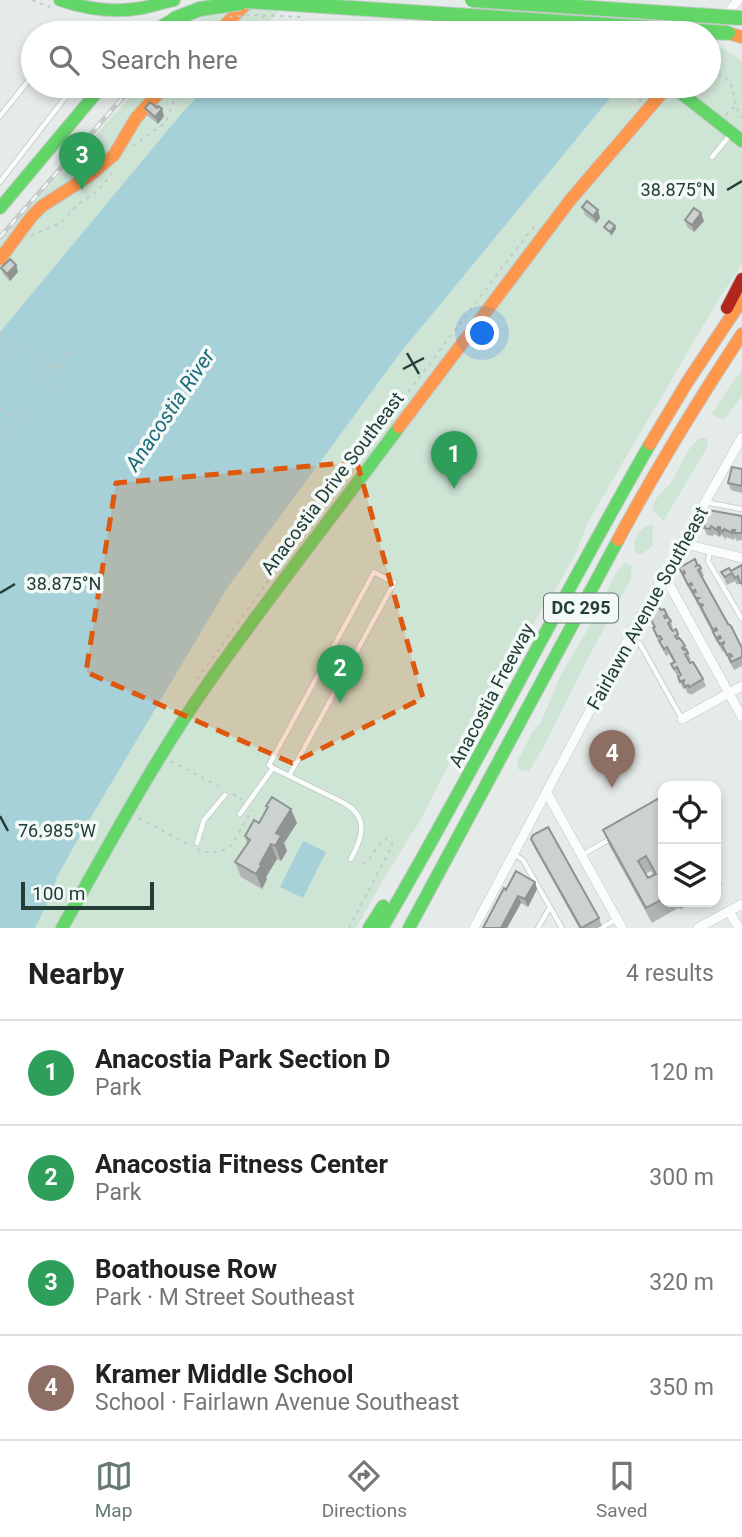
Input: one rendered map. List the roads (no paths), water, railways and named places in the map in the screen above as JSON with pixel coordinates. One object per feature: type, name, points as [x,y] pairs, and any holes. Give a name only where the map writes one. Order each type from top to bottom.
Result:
[{"type":"main road","points":[[60,0],[86,8],[117,10],[138,9],[174,0]]},
{"type":"main road","points":[[230,0],[257,6]]},
{"type":"main road","points":[[472,0],[672,21]]},
{"type":"main road","points":[[234,21],[257,6]]},
{"type":"main road","points":[[170,21],[211,7],[257,6],[604,21]]},
{"type":"main road","points":[[721,26],[739,28]]},
{"type":"main road","points":[[721,27],[739,28]]},
{"type":"main road","points":[[0,208],[92,98]]},
{"type":"main road","points":[[0,259],[42,206],[89,176],[114,155],[136,118],[154,98]]},
{"type":"main road","name":"Anacostia Drive Southeast","points":[[62,928],[167,746],[229,654],[538,241],[659,98]]},
{"type":"main road","points":[[686,98],[737,137]]},
{"type":"main road","points":[[693,374],[742,279]]},
{"type":"main road","name":"Anacostia Freeway","points":[[382,928],[464,785],[627,485],[693,374],[742,300]]},
{"type":"main road","name":"Anacostia Freeway","points":[[407,928],[643,494],[686,420],[742,336]]},
{"type":"main road","points":[[369,928],[464,785]]},
{"type":"street","points":[[721,21],[738,0]]},
{"type":"street","name":"Fairlawn Avenue Southeast","points":[[474,928],[629,637],[705,502],[738,451],[742,437]]},
{"type":"street","points":[[681,543],[742,558]]},
{"type":"street","points":[[664,575],[742,717]]},
{"type":"street","points":[[682,719],[742,686]]},
{"type":"street","points":[[547,793],[619,924]]},
{"type":"street","points":[[698,928],[742,904]]},
{"type":"street","points":[[729,911],[738,928]]},
{"type":"lane","points":[[0,116],[21,90]]},
{"type":"lane","points":[[0,182],[65,98]]},
{"type":"lane","points":[[712,157],[737,137]]},
{"type":"lane","points":[[705,502],[742,509]]},
{"type":"lane","points":[[710,551],[708,561],[742,619]]},
{"type":"lane","points":[[289,776],[394,583],[374,572],[269,765],[273,768],[289,776],[344,803],[354,810],[360,821],[362,834],[351,859]]},
{"type":"lane","points":[[629,637],[640,644],[682,719]]},
{"type":"lane","points":[[240,814],[273,768]]},
{"type":"lane","points":[[197,843],[204,820],[225,795]]},
{"type":"lane","points":[[582,855],[610,839]]},
{"type":"lane","points":[[513,853],[523,860],[562,928]]},
{"type":"lane","points":[[538,928],[550,908]]},
{"type":"lane","points":[[601,928],[619,924]]},
{"type":"water","name":"Anacostia River","points":[[196,98],[610,98],[401,352],[226,590],[81,834],[57,877],[52,894],[35,928],[0,928],[0,332]]},
{"type":"water","points":[[303,841],[326,852],[303,898],[280,887]]},
{"type":"railway","points":[[189,21],[207,0]]},
{"type":"railway","points":[[0,237],[122,98]]},
{"type":"place","name":"Boathouse Row","points":[[82,190]]},
{"type":"place","name":"Anacostia Park Section D","points":[[454,489]]},
{"type":"place","name":"Anacostia Fitness Center","points":[[340,703]]},
{"type":"place","name":"Kramer Middle School","points":[[612,788]]}]
